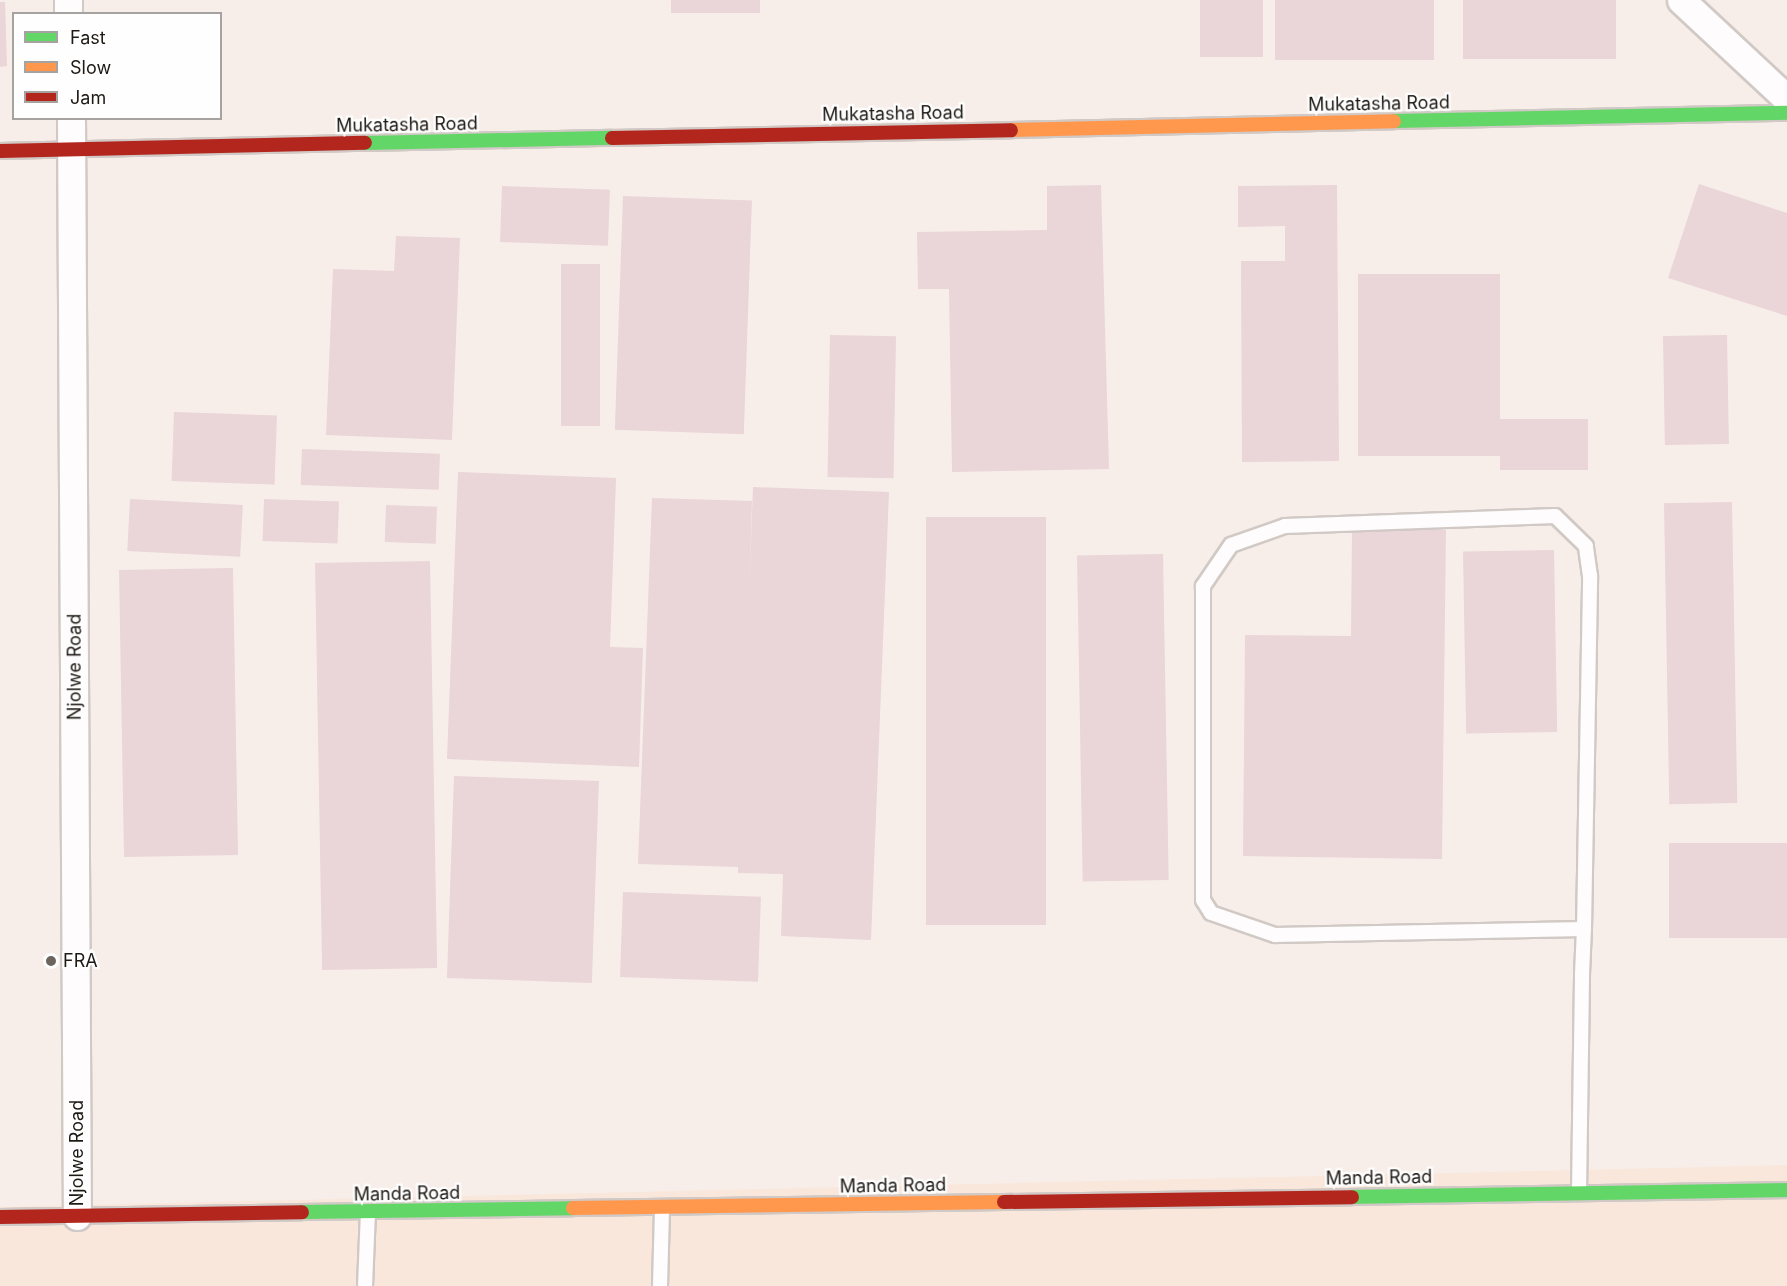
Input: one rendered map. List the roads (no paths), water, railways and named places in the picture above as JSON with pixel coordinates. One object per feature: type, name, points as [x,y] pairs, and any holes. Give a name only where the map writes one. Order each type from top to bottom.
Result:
[{"type":"street","points":[[1681,0],[1787,99]]},
{"type":"street","name":"Mukatasha Road","points":[[0,151],[1787,113]]},
{"type":"street","name":"Njolwe Road","points":[[71,120],[77,1216]]},
{"type":"street","name":"Manda Road","points":[[0,1217],[1787,1190]]},
{"type":"lane","points":[[1579,1193],[1584,929],[1590,576],[1586,546],[1555,516],[1285,526],[1231,545],[1203,586],[1203,900],[1211,913],[1275,935],[1584,929]]},
{"type":"lane","points":[[660,1286],[662,1208]]},
{"type":"lane","points":[[365,1286],[368,1212]]},
{"type":"place","name":"FRA","points":[[51,961]]}]
